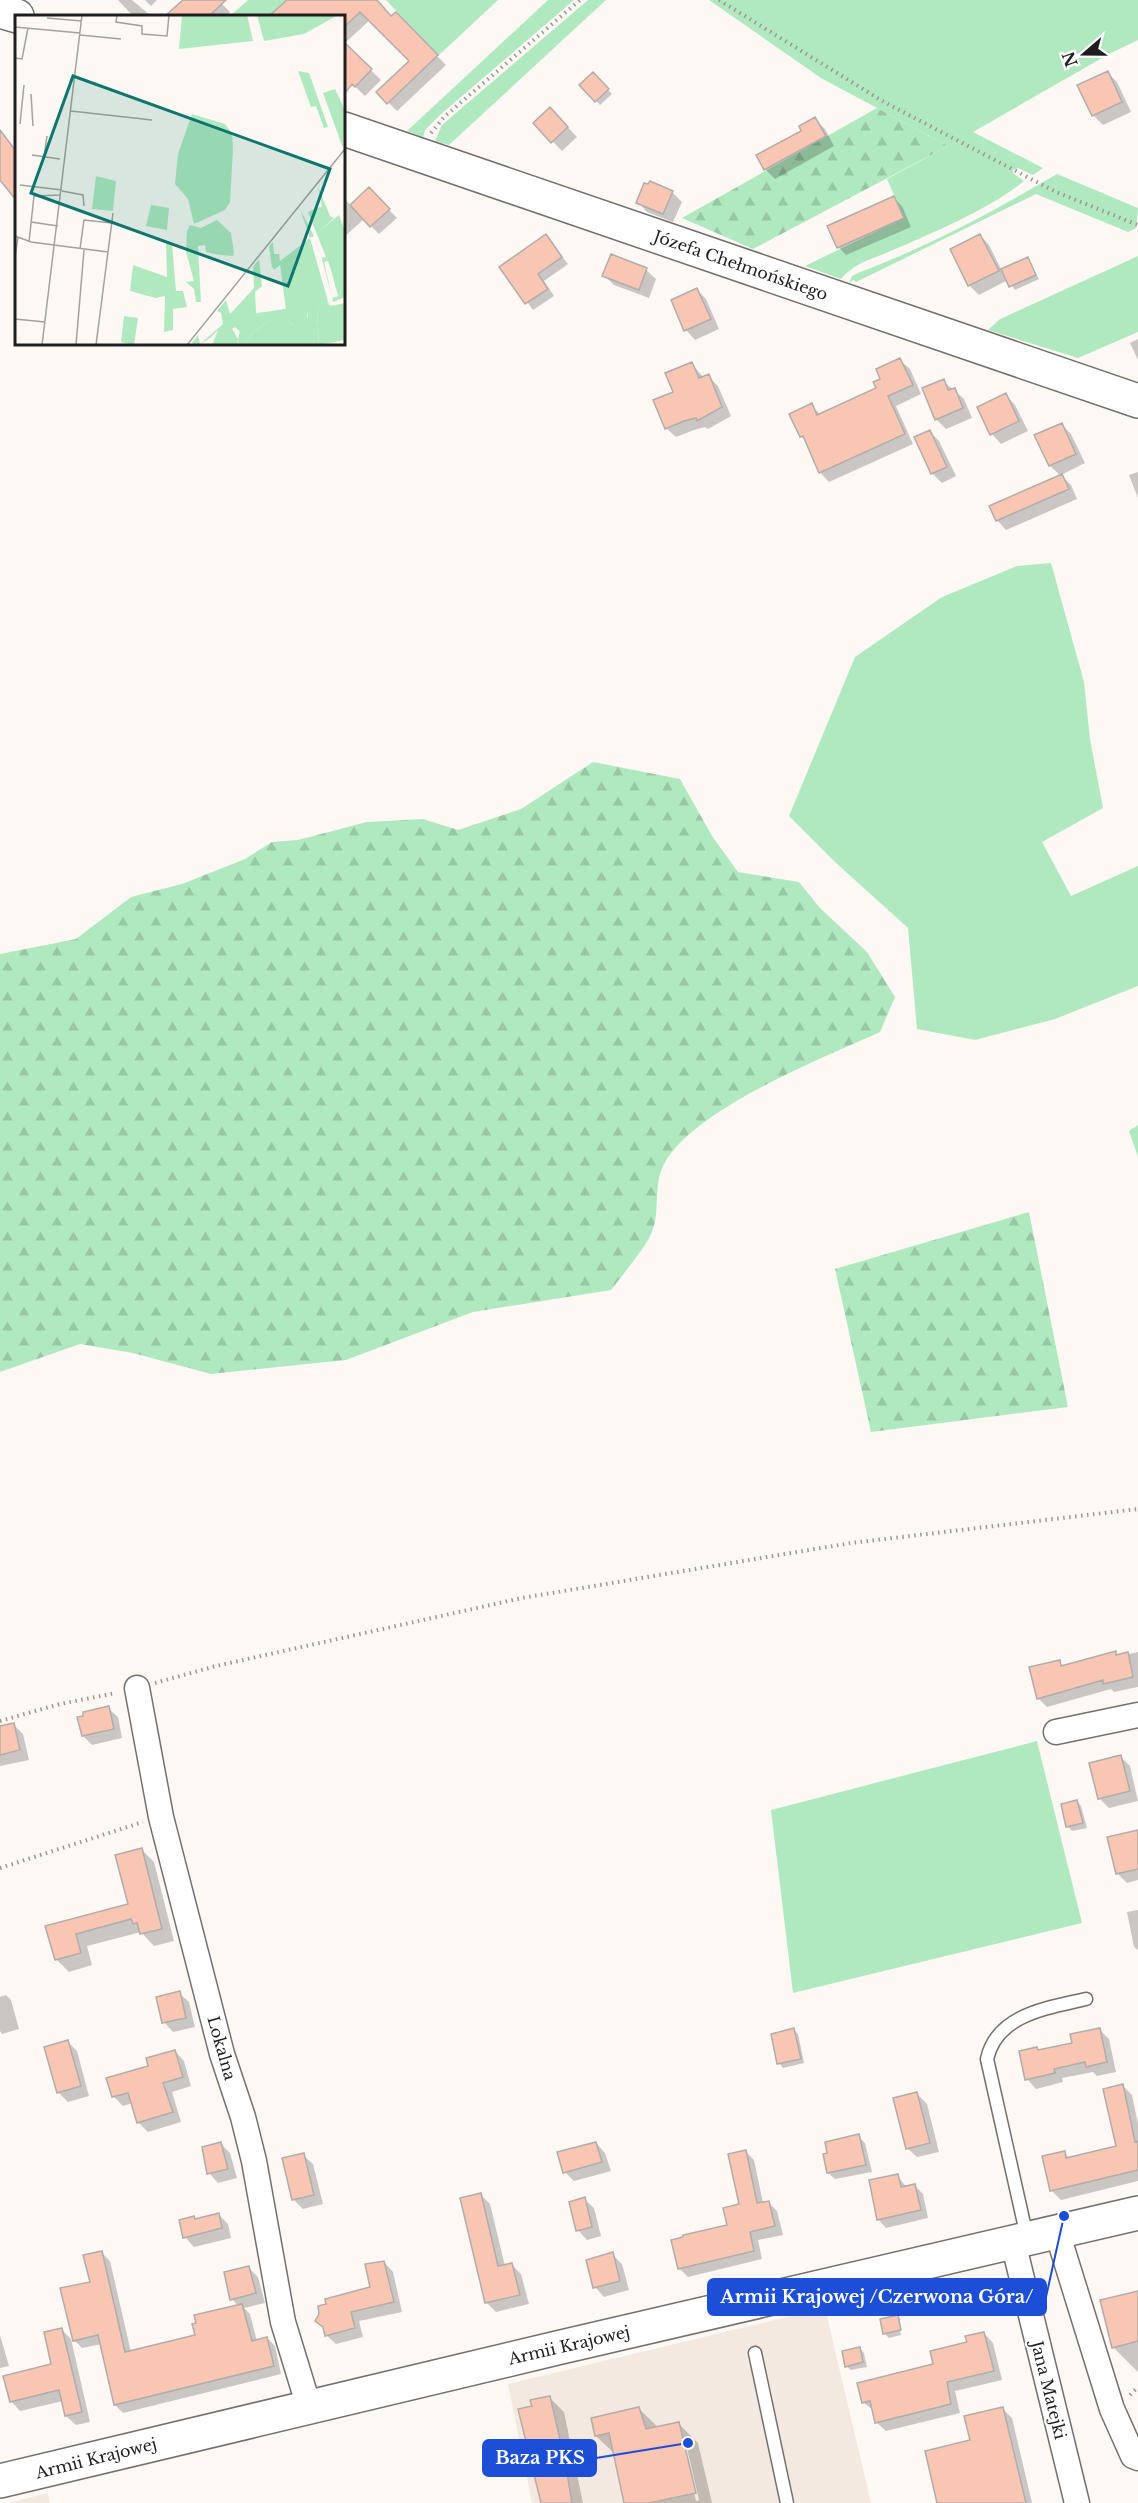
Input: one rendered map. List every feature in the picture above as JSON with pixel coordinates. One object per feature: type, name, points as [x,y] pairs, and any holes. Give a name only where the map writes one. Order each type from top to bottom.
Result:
[{"type":"street","points":[[0,11],[15,15]]},
{"type":"street","name":"Józefa Chełmońskiego","points":[[345,129],[1138,401]]},
{"type":"street","name":"Lokalna","points":[[137,1688],[161,1817],[222,2054],[243,2117],[254,2161],[283,2322],[309,2407]]},
{"type":"street","points":[[1056,1732],[1138,1715]]},
{"type":"street","name":"Armii Krajowej","points":[[0,2481],[1138,2213]]},
{"type":"street","points":[[1032,2237],[1133,2456],[1138,2458]]},
{"type":"street","name":"Jana Matejki","points":[[1032,2237],[1077,2503]]},
{"type":"lane","points":[[1032,2237],[987,2059],[990,2046],[999,2032],[1017,2020],[1035,2011],[1086,1999]]},
{"type":"lane","points":[[755,2353],[786,2503]]},
{"type":"path","points":[[423,156],[429,136],[444,117],[580,0]]},
{"type":"path","points":[[719,0],[894,107],[1056,192],[1138,225]]},
{"type":"path","points":[[0,1721],[60,1704],[137,1688],[216,1666],[522,1598],[850,1543],[1138,1509]]},
{"type":"path","points":[[0,1868],[161,1817]]},
{"type":"path","points":[[1130,2395],[1138,2387]]},
{"type":"shaded area","points":[[825,2308],[871,2503],[532,2503],[508,2384]]},
{"type":"shaded area","points":[[48,2493],[50,2503],[8,2503]]},
{"type":"green space","points":[[248,0],[287,0],[270,15],[231,15]]},
{"type":"green space","points":[[386,0],[498,0],[438,56]]},
{"type":"green space","points":[[548,0],[574,0],[440,115],[425,130],[423,137],[407,131]]},
{"type":"green space","points":[[588,0],[606,0],[449,145],[435,141],[442,125]]},
{"type":"green space","points":[[709,0],[1138,0],[1138,40],[1109,54],[973,132],[1043,168],[1033,175],[1018,168],[1013,170],[1013,173],[1024,181],[1011,191],[943,228],[858,265],[841,279],[805,266],[904,218],[887,179],[948,146],[821,78]]},
{"type":"green space","points":[[877,108],[948,146],[753,249],[682,218]]},
{"type":"green space","points":[[1057,174],[1138,208],[1136,228],[1128,232],[1036,194],[856,282],[853,280],[849,283],[852,276],[960,228]]},
{"type":"green space","points":[[1138,256],[1138,332],[1078,358],[988,330],[1000,319]]},
{"type":"green space","points":[[1051,563],[1084,682],[1090,739],[1103,808],[1042,842],[1071,896],[1138,866],[1138,986],[1055,1019],[975,1040],[917,1029],[908,928],[835,862],[789,816],[855,657],[942,597],[1017,566]]},
{"type":"green space","points":[[593,762],[680,779],[712,836],[738,872],[799,882],[820,908],[867,952],[895,997],[880,1032],[758,1089],[696,1128],[674,1149],[661,1171],[654,1227],[651,1234],[611,1290],[473,1312],[346,1360],[211,1374],[133,1353],[80,1344],[0,1372],[0,954],[76,939],[131,897],[182,884],[245,859],[272,842],[298,840],[367,822],[423,819],[458,830],[521,809]]},
{"type":"green space","points":[[1138,1125],[1138,1157],[1129,1131]]},
{"type":"green space","points":[[1029,1212],[1068,1407],[871,1432],[835,1269]]},
{"type":"green space","points":[[1037,1741],[1082,1923],[793,1993],[771,1810]]},
{"type":"building","points":[[183,0],[226,0],[210,15],[166,15]]},
{"type":"building","points":[[287,0],[377,0],[391,16],[396,12],[438,55],[387,104],[376,92],[409,61],[360,12],[345,26],[345,15],[270,15]]},
{"type":"building","points":[[345,43],[372,69],[355,87],[352,84],[345,93]]},
{"type":"building","points":[[1108,71],[1122,102],[1092,116],[1077,85]]},
{"type":"building","points":[[593,72],[609,89],[595,102],[579,85]]},
{"type":"building","points":[[550,107],[568,127],[551,143],[533,123]]},
{"type":"building","points":[[815,117],[826,136],[764,170],[756,155],[801,131],[799,126]]},
{"type":"building","points":[[0,130],[15,150],[15,199],[0,180]]},
{"type":"building","points":[[650,181],[673,191],[663,214],[636,203],[644,183],[648,184]]},
{"type":"building","points":[[369,187],[390,209],[370,227],[350,205]]},
{"type":"building","points":[[894,196],[904,218],[837,248],[827,226]]},
{"type":"building","points":[[546,234],[562,257],[538,274],[548,289],[525,304],[499,267]]},
{"type":"building","points":[[980,234],[999,271],[968,286],[950,249]]},
{"type":"building","points":[[611,254],[647,268],[639,290],[602,276]]},
{"type":"building","points":[[1028,257],[1036,275],[1009,287],[1001,269]]},
{"type":"building","points":[[697,288],[711,319],[684,331],[671,300]]},
{"type":"building","points":[[900,358],[913,385],[888,396],[905,434],[819,473],[803,436],[800,437],[789,414],[812,403],[817,415],[876,388],[873,382],[880,379],[876,369]]},
{"type":"building","points":[[692,362],[699,378],[709,374],[722,407],[697,421],[696,418],[684,421],[665,429],[653,400],[673,392],[665,373]]},
{"type":"building","points":[[944,379],[948,390],[955,388],[963,408],[935,420],[922,388]]},
{"type":"building","points":[[1006,393],[1019,421],[990,435],[977,407]]},
{"type":"building","points":[[1062,423],[1076,454],[1049,466],[1034,435]]},
{"type":"building","points":[[930,430],[947,467],[931,474],[914,437]]},
{"type":"building","points":[[1062,474],[1069,489],[996,521],[989,506]]},
{"type":"building","points":[[1116,1651],[1116,1655],[1128,1652],[1133,1677],[1103,1684],[1103,1680],[1037,1699],[1029,1667],[1060,1660],[1061,1666]]},
{"type":"building","points":[[109,1706],[114,1729],[82,1736],[77,1717],[83,1716],[83,1712]]},
{"type":"building","points":[[14,1723],[20,1750],[0,1755],[0,1726]]},
{"type":"building","points":[[1121,1755],[1130,1791],[1098,1799],[1089,1763]]},
{"type":"building","points":[[1077,1800],[1083,1823],[1066,1827],[1061,1804]]},
{"type":"building","points":[[1138,1830],[1138,1869],[1116,1874],[1107,1837]]},
{"type":"building","points":[[142,1848],[162,1929],[140,1934],[137,1923],[133,1924],[131,1919],[76,1934],[81,1953],[55,1960],[45,1926],[128,1904],[115,1855]]},
{"type":"building","points":[[180,1991],[186,2018],[162,2023],[156,1997]]},
{"type":"building","points":[[794,2028],[801,2059],[777,2064],[771,2034]]},
{"type":"building","points":[[1100,2028],[1107,2062],[1086,2067],[1085,2062],[1054,2069],[1055,2073],[1025,2080],[1019,2051],[1037,2047],[1038,2050],[1072,2043],[1070,2034]]},
{"type":"building","points":[[68,2040],[81,2086],[57,2093],[44,2047]]},
{"type":"building","points":[[175,2050],[183,2077],[163,2083],[173,2112],[137,2123],[128,2093],[112,2097],[106,2078],[148,2066],[146,2058]]},
{"type":"building","points":[[1123,2084],[1135,2142],[1138,2141],[1138,2170],[1050,2191],[1042,2156],[1065,2151],[1066,2158],[1116,2146],[1103,2089]]},
{"type":"building","points":[[917,2092],[930,2143],[906,2149],[893,2098]]},
{"type":"building","points":[[859,2134],[866,2165],[827,2173],[823,2154],[827,2153],[825,2142]]},
{"type":"building","points":[[221,2142],[228,2169],[207,2174],[202,2147]]},
{"type":"building","points":[[596,2142],[602,2162],[563,2173],[557,2152]]},
{"type":"building","points":[[746,2150],[757,2203],[769,2201],[775,2226],[750,2232],[754,2251],[678,2269],[671,2240],[727,2225],[723,2208],[739,2204],[728,2154]]},
{"type":"building","points":[[304,2153],[314,2195],[292,2200],[282,2158]]},
{"type":"building","points":[[898,2174],[901,2187],[915,2184],[921,2210],[877,2220],[869,2180]]},
{"type":"building","points":[[481,2193],[498,2266],[512,2263],[520,2295],[485,2303],[460,2198]]},
{"type":"building","points":[[585,2197],[592,2227],[576,2231],[569,2202]]},
{"type":"building","points":[[219,2213],[222,2228],[183,2238],[179,2220]]},
{"type":"building","points":[[102,2251],[125,2352],[195,2335],[192,2324],[196,2323],[194,2315],[242,2304],[252,2341],[267,2337],[274,2366],[114,2405],[98,2335],[73,2341],[60,2288],[90,2282],[83,2255]]},
{"type":"building","points":[[613,2252],[620,2281],[593,2288],[586,2260]]},
{"type":"building","points":[[384,2261],[394,2302],[351,2312],[355,2328],[325,2336],[323,2327],[315,2321],[319,2314],[318,2306],[326,2304],[325,2299],[370,2287],[365,2264]]},
{"type":"building","points":[[249,2266],[256,2293],[230,2300],[224,2272]]},
{"type":"building","points":[[1138,2291],[1138,2341],[1112,2348],[1100,2300]]},
{"type":"building","points":[[898,2315],[901,2330],[883,2334],[880,2319]]},
{"type":"building","points":[[62,2328],[82,2412],[65,2416],[59,2390],[10,2402],[3,2376],[51,2364],[44,2332]]},
{"type":"building","points":[[984,2332],[994,2371],[947,2382],[951,2404],[875,2423],[870,2401],[862,2403],[857,2383],[933,2364],[930,2351],[967,2342],[965,2336]]},
{"type":"building","points":[[860,2347],[863,2362],[845,2367],[842,2351]]},
{"type":"building","points":[[550,2396],[572,2503],[541,2503],[518,2409],[532,2406],[530,2400]]},
{"type":"building","points":[[639,2407],[646,2429],[679,2422],[696,2493],[649,2503],[624,2503],[609,2433],[595,2436],[591,2418]]},
{"type":"building","points":[[1003,2407],[1026,2503],[937,2503],[925,2451],[970,2440],[964,2416]]},
{"type":"place","name":"Armii Krajowej /Czerwona Góra/","points":[[1064,2216]]},
{"type":"place","name":"Baza PKS","points":[[688,2443]]}]
